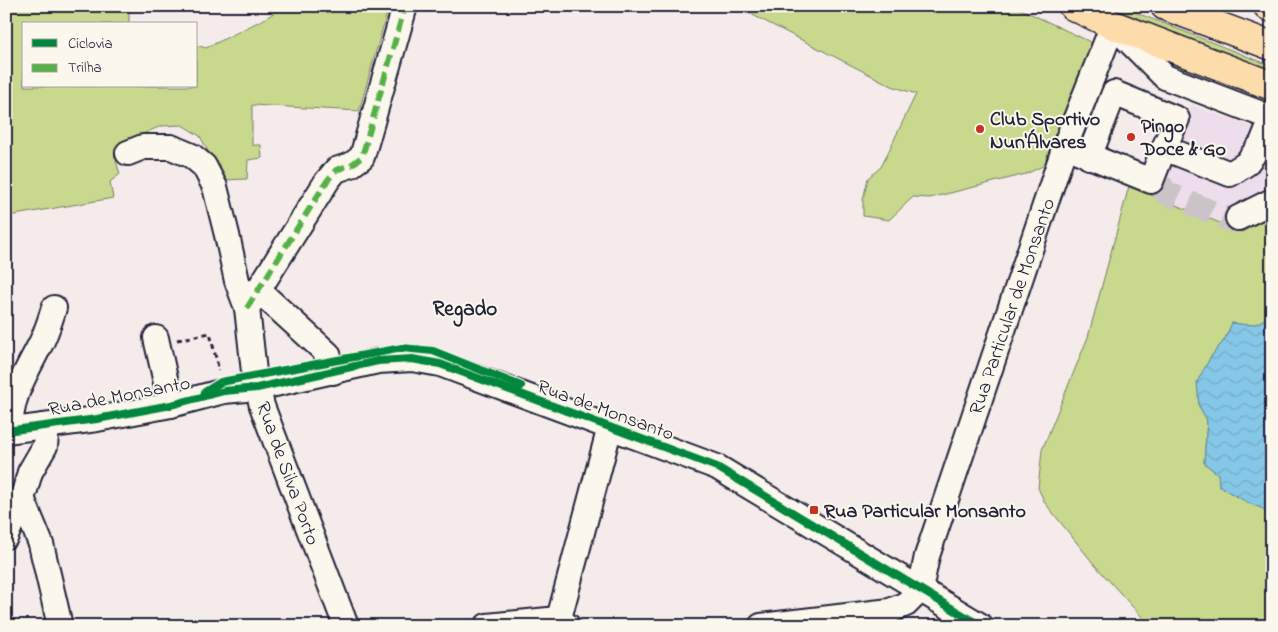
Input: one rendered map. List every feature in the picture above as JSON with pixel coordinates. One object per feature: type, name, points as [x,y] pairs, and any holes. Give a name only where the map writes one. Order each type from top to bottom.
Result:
[{"type":"highway","points":[[1072,6],[1113,25],[1272,86]]},
{"type":"highway","points":[[1165,6],[1272,46]]},
{"type":"highway","points":[[1268,6],[1272,8]]},
{"type":"street","points":[[333,372],[328,354],[252,299],[327,180],[336,170],[351,165],[362,157],[405,6]]},
{"type":"street","points":[[1113,25],[1165,77],[1272,118],[1267,145],[1246,164],[1230,174],[1164,148]]},
{"type":"street","name":"Rua Particular de Monsanto","points":[[920,590],[928,556],[1065,146],[1113,25]]},
{"type":"street","points":[[1065,146],[1089,157],[1155,182],[1164,148],[1177,119],[1114,93],[1089,157]]},
{"type":"street","name":"Rua de Silva Porto","points":[[128,153],[143,147],[171,147],[192,156],[204,166],[215,188],[228,235],[237,280],[252,299],[257,388],[262,406],[346,626]]},
{"type":"street","points":[[1238,218],[1272,201]]},
{"type":"street","points":[[9,430],[10,416],[18,387],[41,344],[54,308]]},
{"type":"street","points":[[157,341],[171,405]]},
{"type":"street","name":"Rua de Monsanto","points":[[9,430],[97,419],[171,405],[224,391],[257,388],[378,361],[412,359],[440,364],[716,467],[981,626]]},
{"type":"street","points":[[6,536],[22,498],[30,472],[45,446],[46,436],[43,426]]},
{"type":"street","points":[[486,626],[561,624],[610,427]]},
{"type":"street","points":[[22,498],[41,544],[60,626]]},
{"type":"street","points":[[760,626],[890,612],[906,604],[920,590]]},
{"type":"path","points":[[157,341],[210,333],[224,391]]},
{"type":"shaded area","points":[[1191,105],[1272,134],[1272,215],[1242,232],[1154,197]]},
{"type":"green space","points":[[6,6],[129,6],[129,22],[22,22],[22,88],[198,88],[198,46],[206,48],[266,18],[284,6],[389,6],[359,111],[252,105],[252,145],[261,145],[262,158],[248,160],[247,179],[223,180],[200,136],[182,125],[161,126],[129,140],[116,161],[120,174],[110,182],[113,198],[9,216],[6,222]]},
{"type":"green space","name":"Club Sportivo Nun'Álvares","points":[[735,6],[1014,6],[1097,45],[1047,164],[1026,174],[930,198],[913,197],[889,220],[863,216],[863,200],[868,178],[881,167],[916,94],[892,86]]},
{"type":"green space","points":[[1119,6],[1272,66],[1272,74],[1117,10]]},
{"type":"green space","points":[[1129,186],[1242,232],[1272,215],[1272,312],[1258,323],[1245,325],[1232,323],[1225,339],[1210,358],[1199,406],[1207,420],[1204,463],[1218,474],[1230,493],[1253,505],[1266,509],[1272,517],[1272,626],[1150,626],[1093,563],[1045,503],[1038,488],[1042,450],[1088,337]]},
{"type":"water","points":[[1272,312],[1272,517],[1264,510],[1219,485],[1218,474],[1204,463],[1207,420],[1199,406],[1197,382],[1210,358],[1225,339],[1232,323],[1245,325],[1258,323]]},
{"type":"tunnel","points":[[1160,184],[1166,193],[1233,221],[1238,218]]},
{"type":"marked path","points":[[247,308],[327,181],[336,170],[351,165],[362,157],[405,6]]},
{"type":"cycle path","points":[[205,392],[221,382],[402,348],[433,351],[521,386]]},
{"type":"cycle path","points":[[6,431],[97,419],[171,405],[224,391],[257,388],[378,361],[412,359],[440,364],[717,467],[981,626]]},
{"type":"place","name":"Club Sportivo Nun'Álvares","points":[[980,129]]},
{"type":"place","name":"Pingo Doce & Go","points":[[1131,137]]},
{"type":"place","name":"Rua Particular Monsanto","points":[[814,510]]},
{"type":"district","name":"Regado","points":[[465,308]]}]
